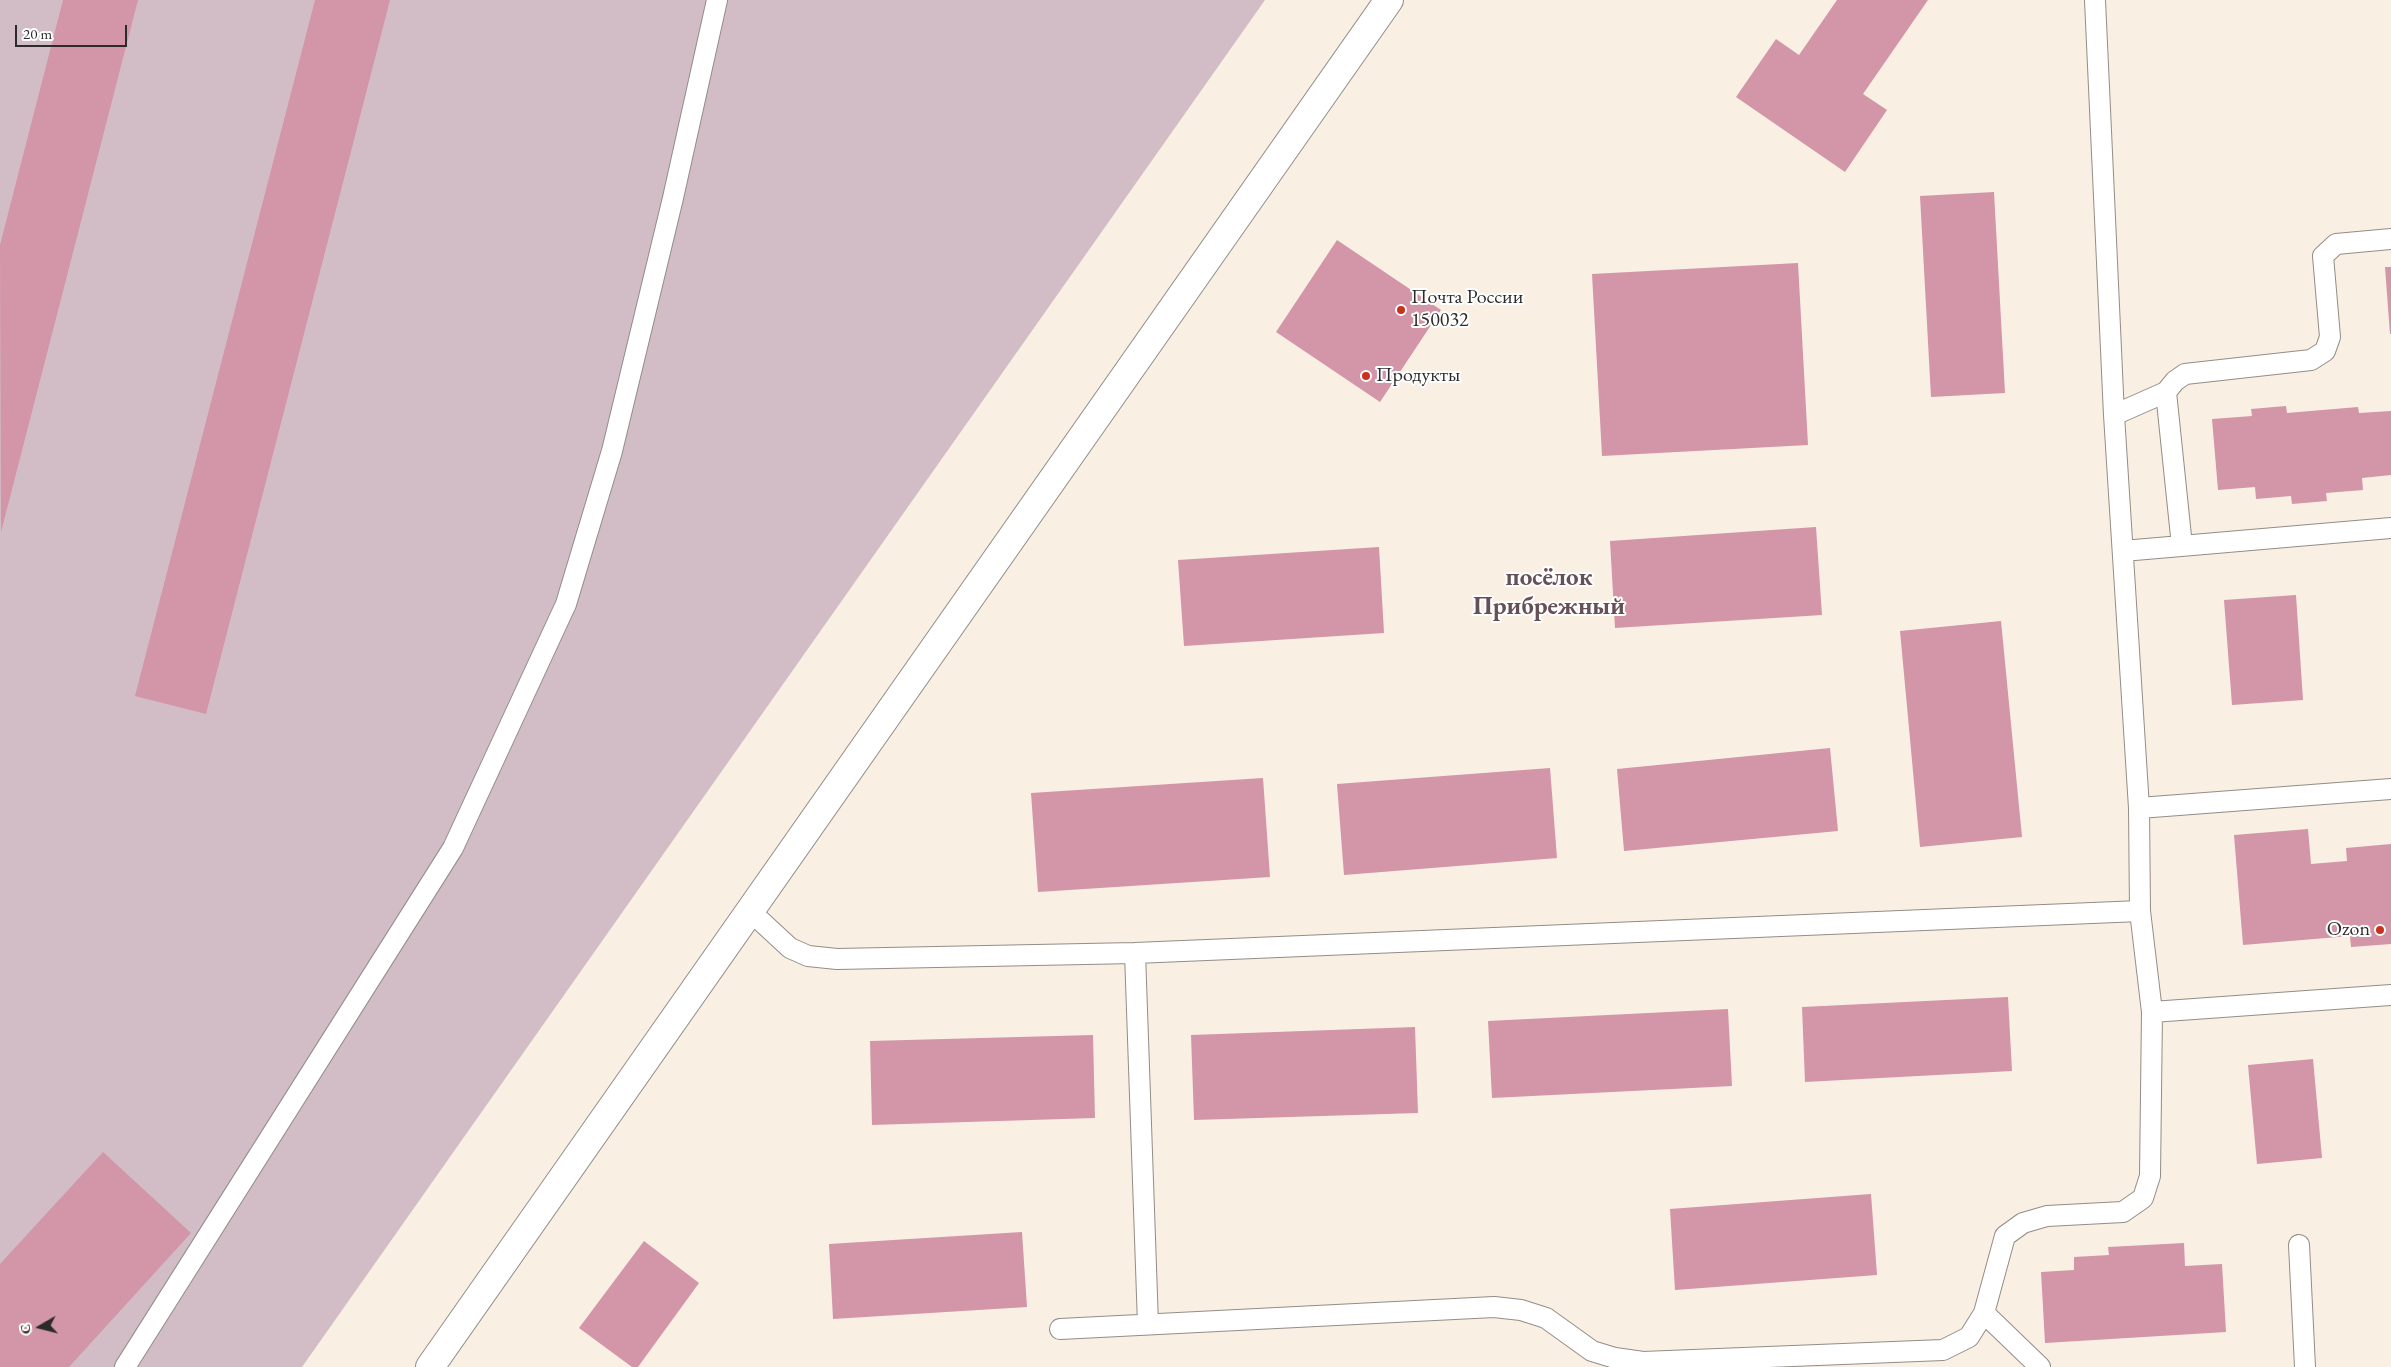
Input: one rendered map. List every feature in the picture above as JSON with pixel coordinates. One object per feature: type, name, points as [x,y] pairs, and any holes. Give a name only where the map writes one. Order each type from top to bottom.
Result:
[{"type":"street","points":[[430,1367],[1389,0]]},
{"type":"lane","points":[[125,1367],[452,848],[566,604],[612,451],[673,198],[717,0]]},
{"type":"lane","points":[[1060,1329],[1494,1307],[1521,1310],[1546,1318],[1592,1350],[1615,1358],[1643,1362],[1944,1350],[1969,1337],[1984,1313],[2005,1236],[2023,1223],[2047,1216],[2123,1212],[2143,1198],[2150,1176],[2152,1012],[2140,911],[2139,808],[2114,415],[2095,0]]},
{"type":"lane","points":[[2114,415],[2166,392],[2174,381],[2185,374],[2311,360],[2325,351],[2330,337],[2323,256],[2336,244],[2391,239]]},
{"type":"lane","points":[[2166,392],[2182,546]]},
{"type":"lane","points":[[2123,551],[2391,528]]},
{"type":"lane","points":[[2139,808],[2391,790]]},
{"type":"lane","points":[[750,911],[790,948],[808,956],[837,959],[1135,952],[2140,911]]},
{"type":"lane","points":[[1135,952],[1148,1324]]},
{"type":"lane","points":[[2152,1012],[2391,995]]},
{"type":"lane","points":[[2299,1245],[2305,1367]]},
{"type":"lane","points":[[1984,1313],[2040,1367]]},
{"type":"shaded area","points":[[0,0],[1265,0],[302,1367],[0,1367]]},
{"type":"building","points":[[63,0],[138,0],[1,532],[0,245]]},
{"type":"building","points":[[315,0],[390,0],[206,714],[135,696]]},
{"type":"building","points":[[1837,0],[1928,0],[1863,94],[1887,110],[1845,172],[1736,97],[1776,39],[1799,55]]},
{"type":"building","points":[[1994,192],[2005,393],[1931,397],[1920,196]]},
{"type":"building","points":[[1337,240],[1441,310],[1380,402],[1276,332]]},
{"type":"building","points":[[1798,263],[1808,445],[1602,456],[1592,274]]},
{"type":"building","points":[[2385,267],[2391,267],[2391,334],[2390,334]]},
{"type":"building","points":[[2286,406],[2287,413],[2358,407],[2359,413],[2391,411],[2391,475],[2362,478],[2363,490],[2326,493],[2327,501],[2292,504],[2291,496],[2256,499],[2255,487],[2218,490],[2212,419],[2252,416],[2251,409]]},
{"type":"building","points":[[1816,527],[1822,615],[1615,628],[1610,541]]},
{"type":"building","points":[[1379,547],[1384,633],[1184,646],[1178,560]]},
{"type":"building","points":[[2296,595],[2303,700],[2232,705],[2224,600]]},
{"type":"building","points":[[2001,621],[2022,837],[1920,847],[1900,631]]},
{"type":"building","points":[[1830,748],[1838,831],[1624,851],[1617,769]]},
{"type":"building","points":[[1550,768],[1557,858],[1344,875],[1337,784]]},
{"type":"building","points":[[1263,778],[1270,877],[1038,892],[1031,793]]},
{"type":"building","points":[[2308,829],[2311,864],[2347,861],[2346,848],[2391,844],[2391,944],[2351,947],[2350,936],[2243,945],[2234,835]]},
{"type":"building","points":[[2008,997],[2012,1071],[1805,1082],[1802,1007]]},
{"type":"building","points":[[1728,1009],[1732,1086],[1492,1098],[1488,1021]]},
{"type":"building","points":[[1415,1027],[1418,1113],[1194,1120],[1191,1035]]},
{"type":"building","points":[[1093,1035],[1095,1118],[872,1125],[870,1041]]},
{"type":"building","points":[[2313,1059],[2322,1158],[2257,1164],[2248,1065]]},
{"type":"building","points":[[103,1152],[191,1233],[69,1367],[0,1367],[0,1264]]},
{"type":"building","points":[[1871,1194],[1877,1275],[1675,1290],[1670,1209]]},
{"type":"building","points":[[1022,1232],[1027,1307],[833,1319],[829,1244]]},
{"type":"building","points":[[644,1241],[699,1283],[638,1367],[632,1367],[579,1328]]},
{"type":"building","points":[[2184,1243],[2185,1266],[2222,1264],[2226,1332],[2045,1343],[2041,1272],[2074,1270],[2074,1257],[2109,1255],[2108,1247]]},
{"type":"place","name":"Почта России 150032","points":[[1401,310]]},
{"type":"place","name":"Продукты","points":[[1366,376]]},
{"type":"place","name":"Ozon","points":[[2380,930]]},
{"type":"district","name":"посёлок Прибрежный","points":[[1549,592]]}]
